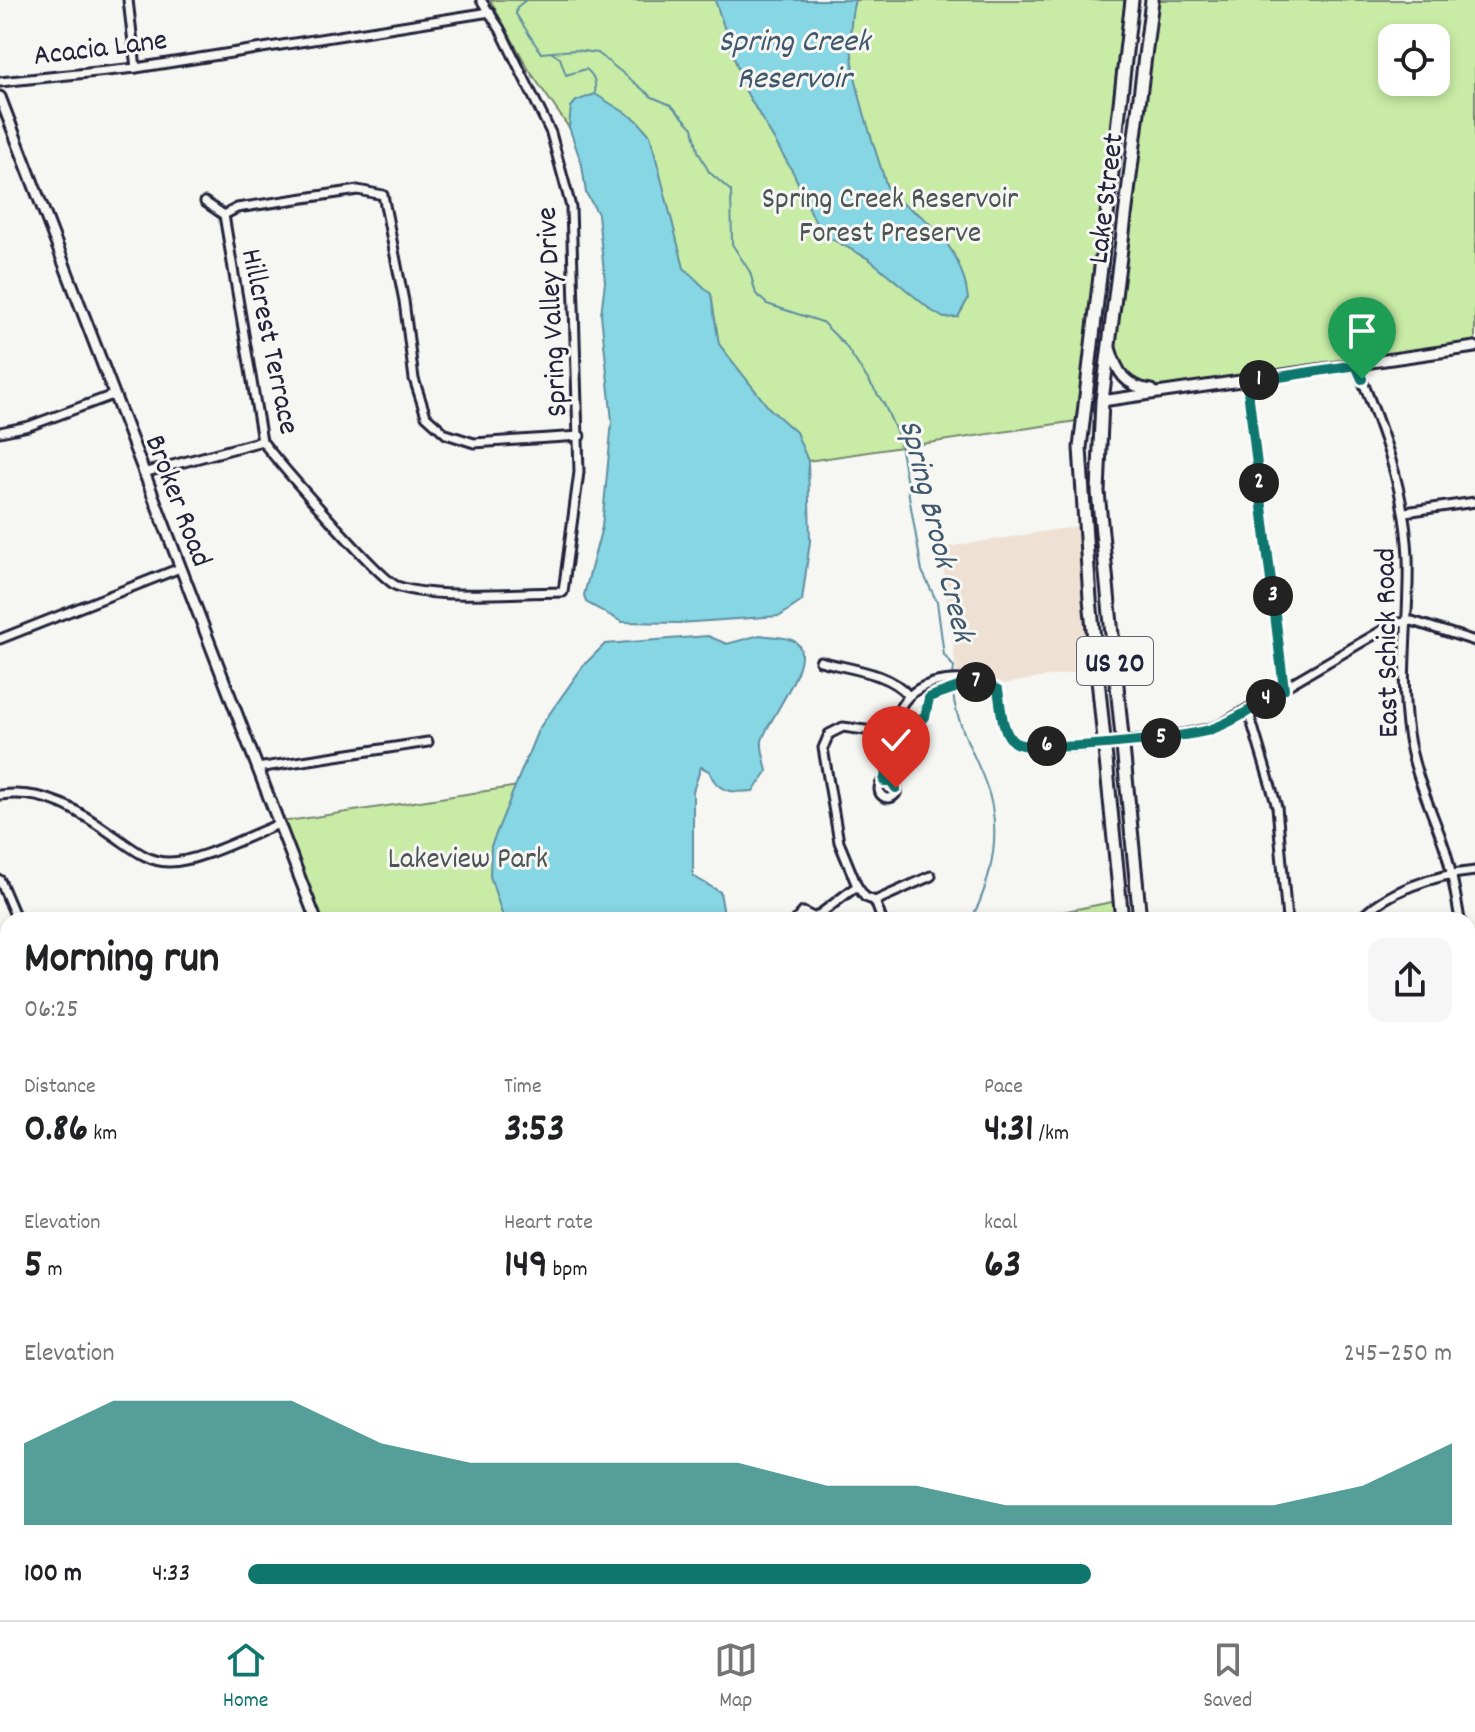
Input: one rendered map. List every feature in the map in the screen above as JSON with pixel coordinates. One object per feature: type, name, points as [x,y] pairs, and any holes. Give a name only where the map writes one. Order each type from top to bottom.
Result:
[{"type":"main road","name":"Lake Street","points":[[1086,397],[1132,0]]},
{"type":"main road","name":"Lake Street","points":[[1102,401],[1152,0]]},
{"type":"main road","points":[[1086,397],[1102,401]]},
{"type":"main road","name":"US 20","points":[[1086,397],[1080,448],[1081,495],[1121,912]]},
{"type":"main road","name":"US 20","points":[[1102,401],[1098,492],[1139,912]]},
{"type":"street","points":[[128,0],[136,68]]},
{"type":"street","name":"Spring Valley Drive","points":[[481,0],[551,133],[568,188],[574,231],[580,436],[575,513],[563,592]]},
{"type":"street","name":"Acacia Lane","points":[[0,82],[136,68],[490,12]]},
{"type":"street","name":"Broker Road","points":[[0,97],[313,912]]},
{"type":"street","points":[[205,202],[224,215],[237,208],[358,190],[383,195],[418,395],[431,421],[446,434],[462,441],[483,444],[580,436]]},
{"type":"street","name":"Hillcrest Terrace","points":[[224,215],[262,441],[394,585],[435,591],[563,592]]},
{"type":"street","points":[[1109,346],[1116,369],[1132,386],[1167,390]]},
{"type":"street","points":[[1102,401],[1475,347]]},
{"type":"street","name":"East Schick Road","points":[[1356,365],[1383,429],[1405,512],[1408,565],[1403,684],[1410,746],[1421,791],[1451,874],[1458,912]]},
{"type":"street","points":[[1247,382],[1284,689]]},
{"type":"street","points":[[0,432],[29,426],[113,395]]},
{"type":"street","points":[[143,473],[262,441]]},
{"type":"street","points":[[1405,512],[1475,502]]},
{"type":"street","points":[[0,639],[180,568]]},
{"type":"street","points":[[901,718],[910,722],[925,717],[929,698],[981,681],[998,690],[1006,732],[1014,743],[1031,747],[1123,742],[1208,730],[1248,710],[1393,624],[1405,621],[1475,641]]},
{"type":"street","points":[[820,661],[885,679],[899,685],[908,695]]},
{"type":"street","points":[[884,781],[894,734],[901,718],[901,706],[908,695],[957,679],[973,682]]},
{"type":"street","points":[[1248,710],[1277,807],[1286,912]]},
{"type":"street","points":[[894,734],[843,727],[829,734],[823,748],[839,842],[857,886],[865,897],[875,901],[931,876]]},
{"type":"street","points":[[257,768],[428,742]]},
{"type":"street","points":[[0,795],[34,794],[59,801],[134,850],[165,862],[185,860],[279,824]]},
{"type":"street","points":[[1370,912],[1388,898],[1451,874],[1475,871]]},
{"type":"street","points":[[0,880],[14,912]]},
{"type":"street","points":[[821,912],[857,886]]},
{"type":"street","points":[[875,901],[879,912]]},
{"type":"shaded area","points":[[1080,526],[1094,669],[986,687],[975,685],[959,693],[941,548]]},
{"type":"green space","name":"Spring Creek Reservoir Forest Preserve","points":[[490,0],[1131,0],[1083,420],[808,461],[757,399],[529,70]]},
{"type":"green space","points":[[1154,0],[1475,0],[1475,344],[1279,374],[1167,387],[1134,382],[1119,364],[1113,346]]},
{"type":"green space","name":"Lakeview Park","points":[[525,785],[545,912],[316,912],[281,822]]},
{"type":"green space","points":[[1117,901],[1118,912],[1061,912]]},
{"type":"water","name":"Spring Creek Reservoir","points":[[715,0],[855,0],[851,21],[854,69],[887,187],[898,200],[930,223],[953,253],[963,275],[968,299],[958,317],[944,318],[932,311],[869,259],[828,237],[818,228],[794,174],[745,90]]},
{"type":"water","points":[[595,94],[637,120],[650,135],[684,268],[711,294],[719,344],[769,408],[796,432],[808,461],[810,541],[802,601],[780,616],[679,623],[622,622],[586,602],[584,595],[602,527],[612,421],[601,314],[605,282],[598,214],[586,193],[582,165],[569,127],[571,107],[576,101]]},
{"type":"water","points":[[760,635],[785,638],[800,647],[801,658],[790,688],[765,732],[762,749],[767,772],[753,791],[721,788],[709,771],[701,767],[693,791],[693,876],[720,892],[724,912],[501,912],[490,876],[491,846],[538,730],[584,665],[605,644],[708,636],[727,644]]},
{"type":"waterway","name":"Spring Brook Creek","points":[[526,0],[517,7],[516,14],[541,53],[575,50],[598,53],[652,97],[671,105],[693,128],[698,151],[709,172],[731,191],[732,244],[750,272],[756,294],[767,304],[822,322],[845,345],[884,404],[899,438],[922,571],[937,602],[944,655],[954,667],[953,676]]},
{"type":"waterway","points":[[552,53],[560,58],[566,75],[586,69],[594,80],[595,94]]},
{"type":"waterway","name":"Spring Brook Creek","points":[[953,694],[962,728],[985,782],[994,817],[990,870],[975,912]]},
{"type":"route","points":[[896,788],[893,782],[884,781],[894,734],[901,718],[910,722],[925,717],[929,698],[938,692],[960,689],[973,682],[981,681],[998,690],[1006,732],[1014,743],[1031,747],[1135,741],[1208,730],[1284,689],[1247,382],[1356,365],[1362,379]]}]
